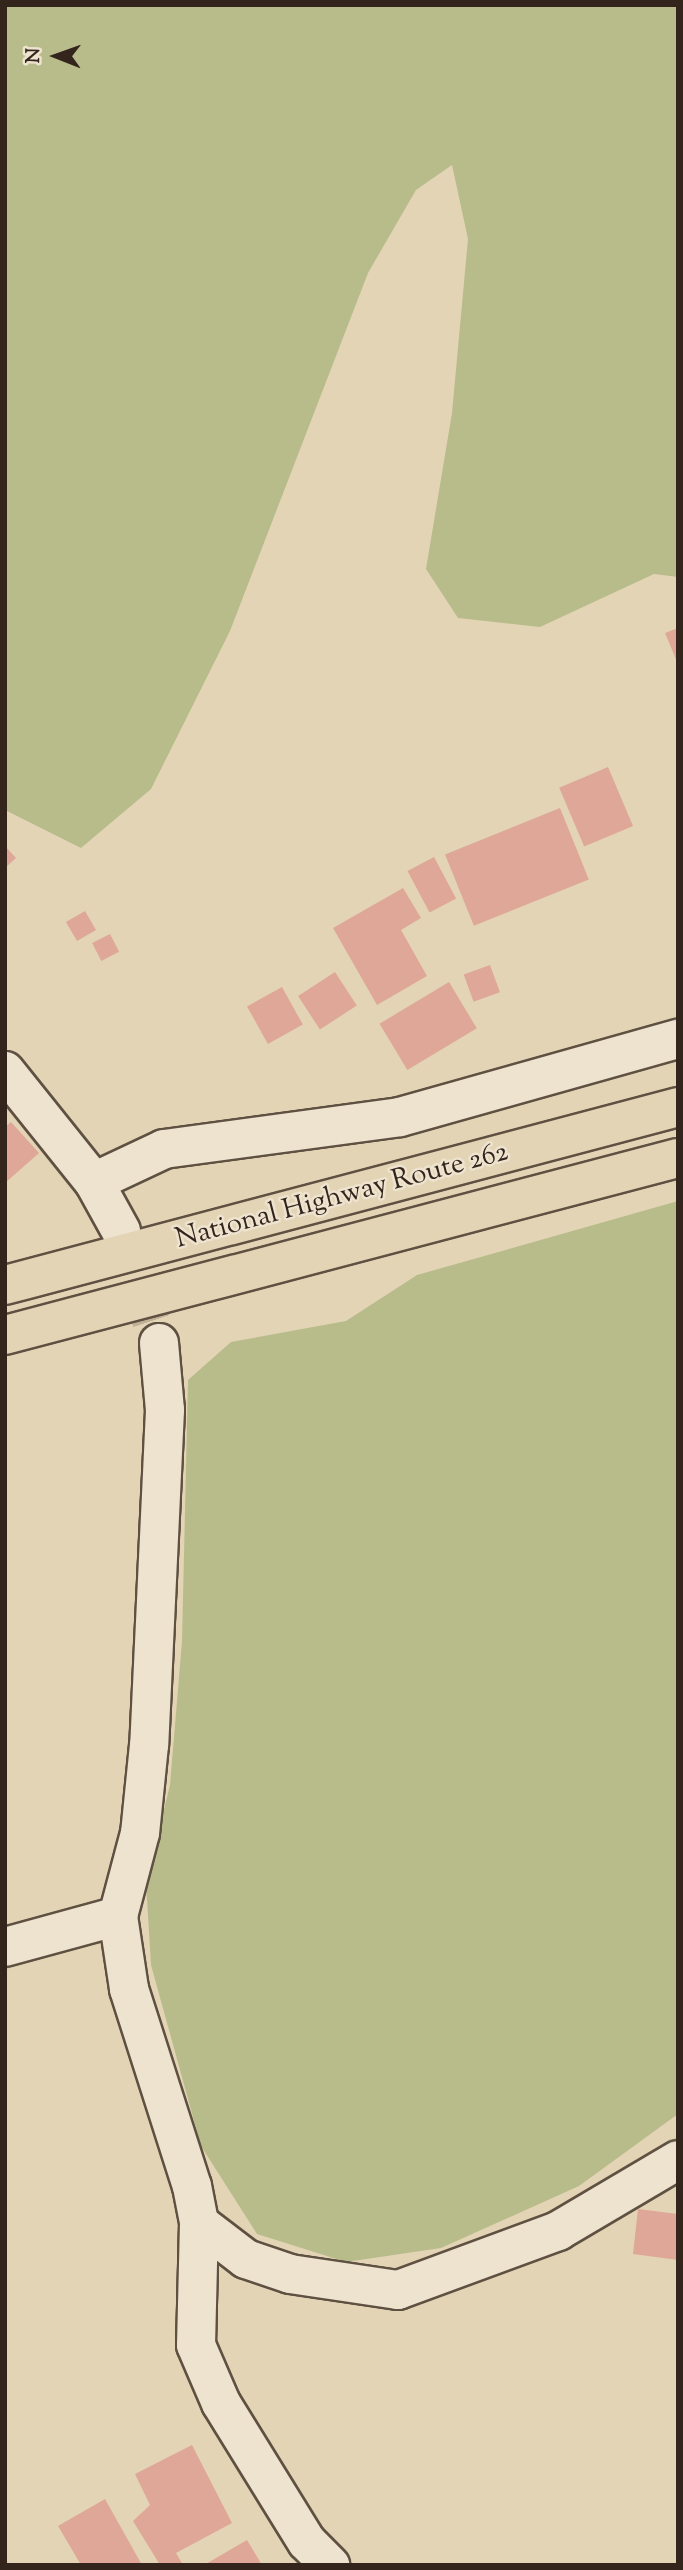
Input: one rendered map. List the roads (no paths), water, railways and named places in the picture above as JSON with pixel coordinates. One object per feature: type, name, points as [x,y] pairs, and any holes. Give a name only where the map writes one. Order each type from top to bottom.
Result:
[{"type":"highway","name":"National Highway Route 262","points":[[5,1285],[678,1107]]},
{"type":"highway","name":"National Highway Route 262","points":[[5,1335],[678,1158]]},
{"type":"street","points":[[94,1182],[164,1149],[400,1117],[678,1039]]},
{"type":"street","points":[[5,1072],[94,1182],[121,1231]]},
{"type":"street","points":[[159,1343],[165,1410],[149,1745],[140,1833],[118,1916],[129,1989],[192,2186],[199,2223],[196,2345],[228,2415],[307,2542],[330,2565]]},
{"type":"street","points":[[5,1947],[118,1916]]},
{"type":"street","points":[[199,2223],[246,2259],[290,2274],[398,2290],[558,2231],[678,2160]]},
{"type":"tunnel","points":[[121,1231],[159,1343]]}]
